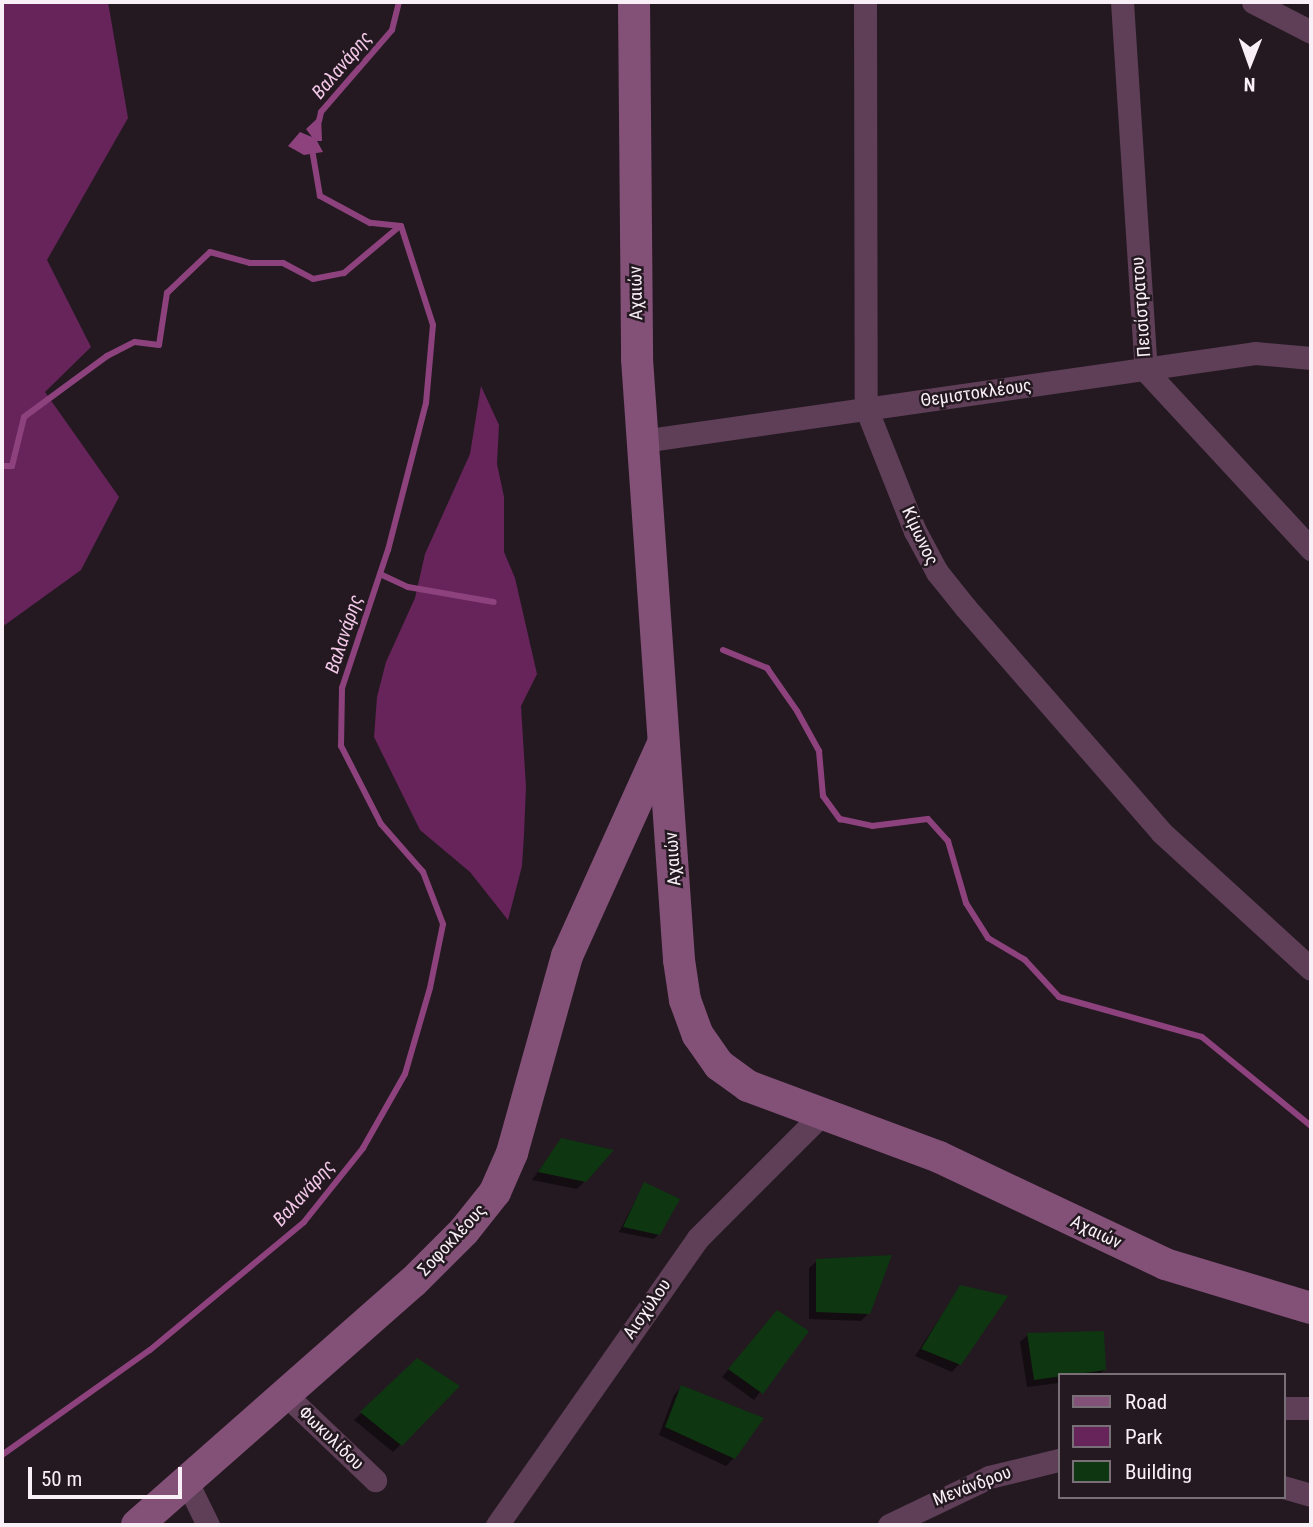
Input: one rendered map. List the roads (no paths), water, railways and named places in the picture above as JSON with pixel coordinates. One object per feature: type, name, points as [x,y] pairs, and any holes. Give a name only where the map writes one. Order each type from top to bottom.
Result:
[{"type":"main road","name":"Αχαιών","points":[[634,2],[636,332],[642,441],[679,960],[685,1000],[698,1035],[712,1057],[737,1080],[995,1182],[1165,1264],[1311,1308]]},
{"type":"main road","name":"Σοφοκλέους","points":[[137,1525],[414,1282],[464,1231],[495,1192],[512,1153],[567,956],[665,739]]},
{"type":"street","name":"Κίμωνος","points":[[864,2],[866,408],[926,554],[958,598],[1161,832],[1311,969]]},
{"type":"street","name":"Πεισίστρατου","points":[[1122,2],[1146,371],[1311,550]]},
{"type":"street","points":[[1253,2],[1311,32]]},
{"type":"street","name":"Θεμιστοκλέους","points":[[642,441],[1146,371],[1255,353],[1311,358]]},
{"type":"street","name":"Αισχύλου","points":[[497,1525],[698,1238],[822,1114]]},
{"type":"street","name":"Φωκυλίδου","points":[[287,1396],[375,1480]]},
{"type":"street","points":[[1285,1408],[1311,1408]]},
{"type":"street","name":"Μενάνδρου","points":[[889,1525],[989,1476],[1058,1460]]},
{"type":"street","points":[[187,1482],[208,1525]]},
{"type":"street","points":[[1285,1488],[1311,1495]]},
{"type":"waterway","name":"Βαλανάρης","points":[[319,121],[321,112],[392,30],[399,2]]},
{"type":"waterway","name":"Βαλανάρης","points":[[2,1455],[150,1350],[304,1222],[363,1148],[405,1074],[430,988],[443,924],[423,872],[381,824],[341,746],[342,688],[388,550],[426,403],[433,325],[401,226],[370,223],[320,196],[312,149]]},
{"type":"waterway","points":[[2,466],[12,466],[24,417],[107,356],[135,342],[159,345],[167,293],[210,252],[250,263],[283,263],[313,279],[344,273],[400,226]]},
{"type":"waterway","points":[[380,574],[408,587],[494,602]]},
{"type":"waterway","points":[[723,650],[767,668],[797,711],[819,751],[823,796],[840,819],[872,826],[928,819],[948,841],[966,903],[988,938],[1025,960],[1059,997],[1202,1037],[1311,1126]]}]
